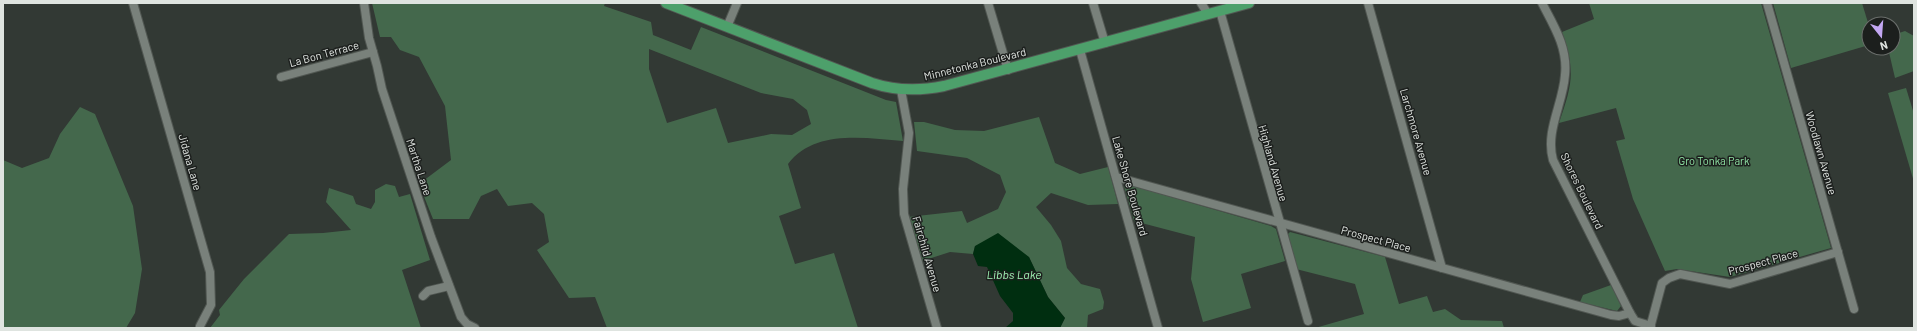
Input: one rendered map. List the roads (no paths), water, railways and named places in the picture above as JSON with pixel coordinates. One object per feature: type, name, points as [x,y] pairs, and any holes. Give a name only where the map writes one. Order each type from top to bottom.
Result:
[{"type":"main road","name":"Minnetonka Boulevard","points":[[666,3],[872,83],[901,90],[927,90],[1008,70],[1249,3]]},
{"type":"street","name":"Jidana Lane","points":[[133,3],[210,272],[211,305],[200,326]]},
{"type":"street","name":"Martha Lane","points":[[364,3],[369,38],[384,95],[449,286],[461,317],[467,324],[475,328]]},
{"type":"street","points":[[727,27],[737,3]]},
{"type":"street","points":[[988,3],[1008,70]]},
{"type":"street","points":[[1093,3],[1105,43]]},
{"type":"street","points":[[1201,3],[1208,14]]},
{"type":"street","name":"Larchmore Avenue","points":[[1368,3],[1442,268]]},
{"type":"street","name":"Shores Boulevard","points":[[1542,3],[1564,48],[1565,63],[1563,88],[1550,138],[1550,150],[1553,160],[1630,313],[1635,321],[1650,327]]},
{"type":"street","name":"Woodlawn Avenue","points":[[1767,3],[1854,309]]},
{"type":"street","name":"Highland Avenue","points":[[1220,11],[1279,224],[1308,321]]},
{"type":"street","name":"Lake Shore Boulevard","points":[[1080,50],[1158,328]]},
{"type":"street","name":"La Bon Terrace","points":[[281,77],[373,52]]},
{"type":"street","name":"Fairchild Avenue","points":[[901,90],[909,133],[903,189],[904,214],[937,328]]},
{"type":"street","name":"Prospect Place","points":[[1116,177],[1279,224],[1611,315],[1619,316],[1630,313]]},
{"type":"street","name":"Prospect Place","points":[[1650,327],[1662,283],[1669,278],[1680,274],[1730,284],[1838,252]]},
{"type":"street","points":[[423,296],[428,291],[449,286]]},
{"type":"water","name":"Libbs Lake","points":[[998,233],[1029,257],[1048,297],[1065,318],[1060,328],[1005,328],[1013,321],[1013,313],[1000,296],[987,267],[978,266],[973,254],[975,246]]},
{"type":"park label","name":"Gro Tonka Park","points":[[1714,161]]}]
